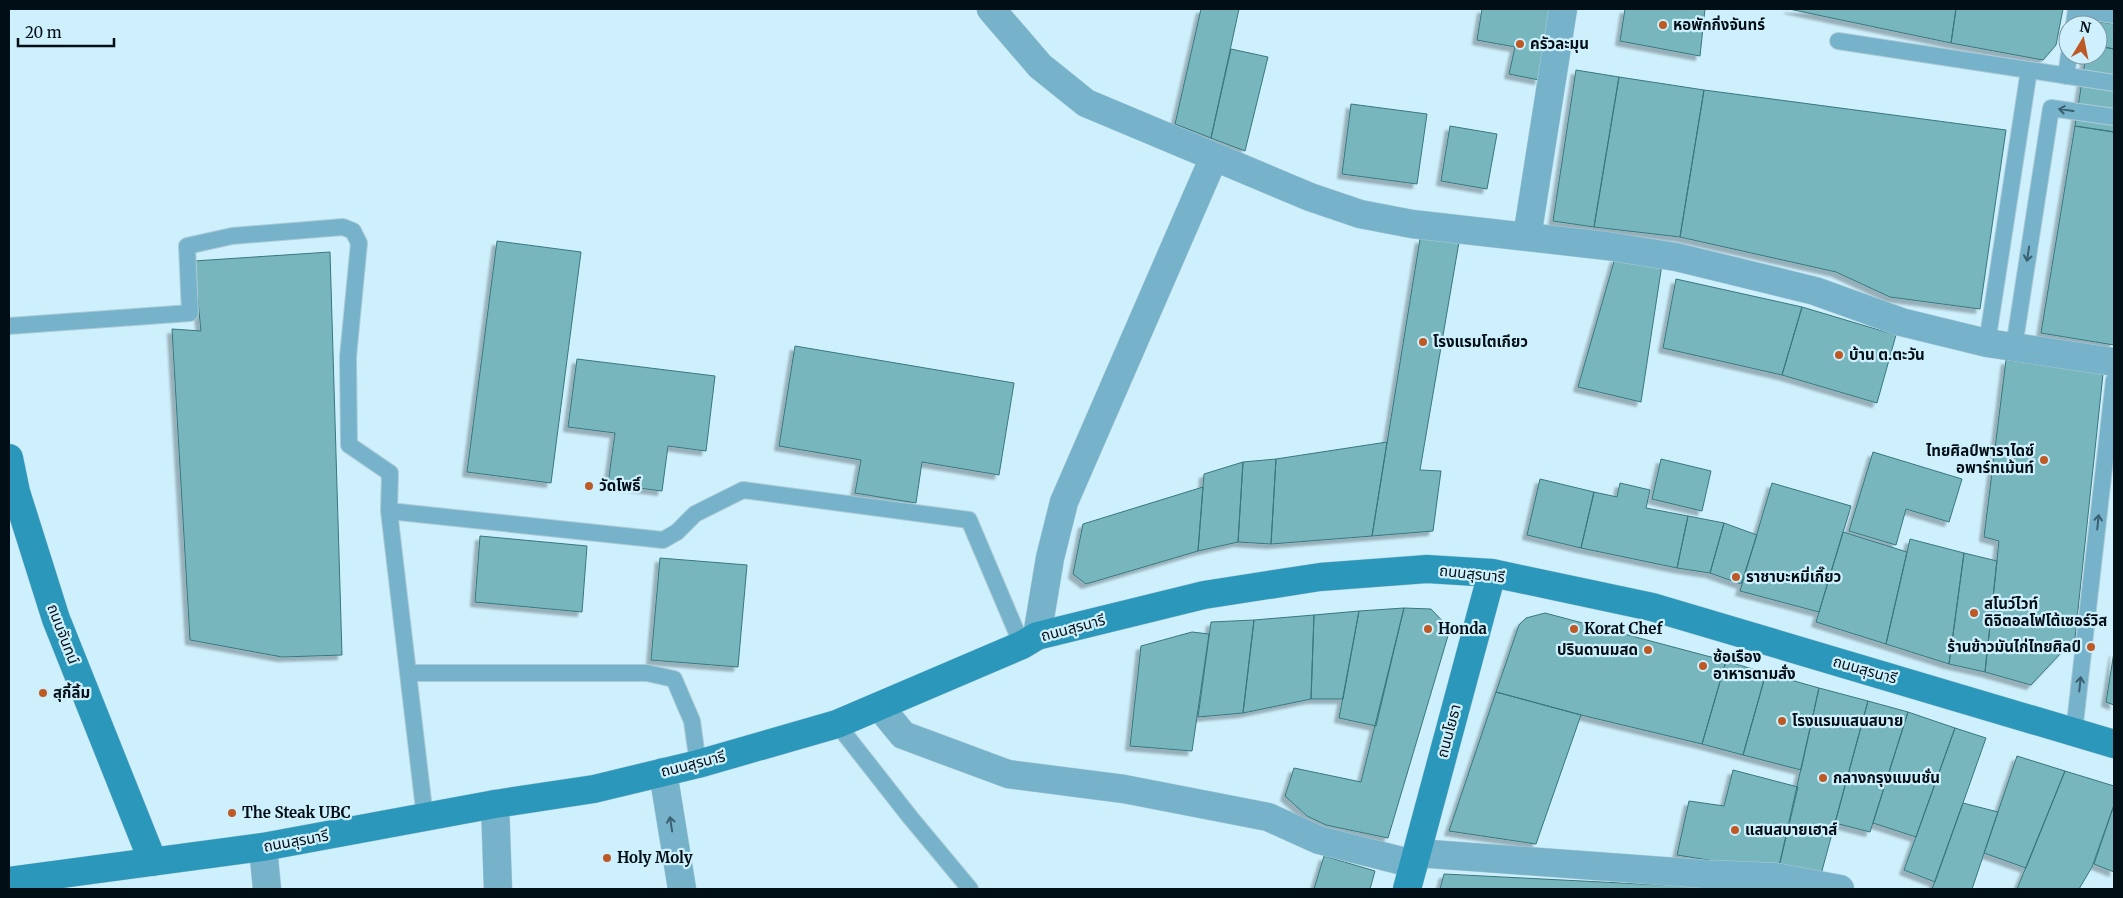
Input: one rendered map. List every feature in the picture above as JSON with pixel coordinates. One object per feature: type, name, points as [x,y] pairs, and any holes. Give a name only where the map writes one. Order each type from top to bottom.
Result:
[{"type":"main road","name":"ถนนจันทน์","points":[[9,458],[12,492],[56,619],[153,862]]},
{"type":"main road","name":"ถนนสุรนารี","points":[[9,882],[263,847],[495,804],[594,789],[698,764],[837,724],[1030,641],[1204,595],[1320,577],[1427,569],[1492,574],[1652,607],[2114,744]]},
{"type":"main road","name":"ถนนโยธา","points":[[1413,869],[1492,574]]},
{"type":"street","points":[[1527,237],[1563,9]]},
{"type":"street","points":[[999,12],[1040,66],[1086,103],[1214,158],[1360,214],[1412,224],[1607,246],[1676,257],[1815,291],[1901,322],[1987,343],[2114,362]]},
{"type":"street","points":[[1030,641],[1064,502],[1214,158]]},
{"type":"street","points":[[880,707],[902,735],[1008,774],[1124,788],[1268,817],[1319,840],[1413,869],[1775,877],[1840,889]]},
{"type":"street","points":[[663,772],[682,889]]},
{"type":"street","points":[[495,804],[498,889]]},
{"type":"street","points":[[263,847],[267,889]]},
{"type":"lane","points":[[2076,9],[2114,15]]},
{"type":"lane","points":[[1838,41],[2114,83]]},
{"type":"lane","points":[[2066,76],[2068,65]]},
{"type":"lane","points":[[1987,343],[2029,70]]},
{"type":"lane","points":[[2014,347],[2051,108],[2114,116]]},
{"type":"lane","points":[[9,326],[190,312],[187,246],[232,236],[343,227],[353,231],[359,243],[348,357],[349,445],[390,473],[389,511],[425,818]]},
{"type":"lane","points":[[2074,732],[2114,380]]},
{"type":"lane","points":[[389,511],[663,540],[677,532],[695,514],[743,490],[969,520],[1030,641]]},
{"type":"lane","points":[[408,673],[647,673],[674,679],[692,720],[698,764]]},
{"type":"lane","points":[[837,724],[910,817],[970,889]]},
{"type":"building","points":[[1201,9],[1239,9],[1211,138],[1175,124]]},
{"type":"building","name":"ครัวละมุน","points":[[1482,9],[1551,9],[1539,80],[1509,74],[1515,47],[1477,40]]},
{"type":"building","name":"หอพักกิ่งจันทร์","points":[[1625,9],[1705,9],[1700,56],[1620,41]]},
{"type":"building","points":[[1789,9],[1956,9],[1951,43]]},
{"type":"building","points":[[1956,9],[2063,9],[2062,15],[2058,15],[2056,45],[2043,60],[1951,43]]},
{"type":"building","points":[[2108,23],[2114,24],[2114,49],[2108,48]]},
{"type":"building","points":[[2108,48],[2114,49],[2114,132],[2075,126],[2084,65],[2108,65]]},
{"type":"building","points":[[1231,49],[1268,57],[1245,151],[1211,138]]},
{"type":"building","points":[[1576,70],[1619,77],[1594,227],[1553,221]]},
{"type":"building","points":[[1619,77],[1704,90],[1680,237],[1594,227]]},
{"type":"building","points":[[1704,90],[2006,130],[1980,309],[1890,297],[1836,272],[1680,237]]},
{"type":"building","points":[[1351,104],[1427,114],[1417,184],[1342,174]]},
{"type":"building","points":[[1450,126],[1497,134],[1487,189],[1441,181]]},
{"type":"building","points":[[2075,126],[2114,132],[2114,345],[2041,333]]},
{"type":"building","name":"โรงแรมโตเกียว","points":[[1420,239],[1459,242],[1420,470],[1441,471],[1433,531],[1372,536]]},
{"type":"building","points":[[497,241],[581,252],[551,483],[467,472]]},
{"type":"building","points":[[330,252],[342,655],[282,657],[190,640],[172,329],[201,331],[194,261]]},
{"type":"building","points":[[1615,258],[1662,264],[1641,402],[1578,387]]},
{"type":"building","points":[[1676,279],[1802,307],[1782,375],[1663,348]]},
{"type":"building","name":"บ้าน ต.ตะวัน","points":[[1802,307],[1896,335],[1877,403],[1782,375]]},
{"type":"building","points":[[795,346],[1014,383],[999,475],[922,462],[916,503],[855,493],[861,460],[779,446]]},
{"type":"building","points":[[577,359],[715,376],[706,451],[668,446],[662,491],[608,484],[615,433],[568,427]]},
{"type":"building","name":"ไทยศิลป์พาราไดซ์ อพาร์ทเม้นท์","points":[[2006,360],[2103,374],[2075,638],[2031,685],[1985,672],[1999,541],[1984,537]]},
{"type":"building","points":[[1387,442],[1372,536],[1271,544],[1276,459]]},
{"type":"building","points":[[1873,452],[1962,479],[1949,522],[1906,509],[1896,545],[1849,531]]},
{"type":"building","points":[[1276,459],[1271,544],[1238,542],[1243,462]]},
{"type":"building","points":[[1661,459],[1711,471],[1702,511],[1652,499]]},
{"type":"building","points":[[1243,462],[1238,542],[1198,551],[1204,474]]},
{"type":"building","points":[[1540,479],[1594,492],[1581,548],[1527,535]]},
{"type":"building","points":[[1620,483],[1650,490],[1646,508],[1688,516],[1677,568],[1581,548],[1594,492],[1617,497]]},
{"type":"building","points":[[1772,483],[1851,506],[1819,612],[1740,591]]},
{"type":"building","points":[[1203,487],[1198,551],[1086,584],[1073,574],[1083,524]]},
{"type":"building","points":[[1688,516],[1724,523],[1710,573],[1677,568]]},
{"type":"building","points":[[1724,523],[1757,535],[1741,584],[1710,573]]},
{"type":"building","points":[[1843,532],[1907,552],[1886,644],[1816,622]]},
{"type":"building","points":[[480,536],[587,546],[582,612],[475,602]]},
{"type":"building","points":[[1910,539],[1964,553],[1949,664],[1886,644]]},
{"type":"building","name":"สโนว์ไวท์ ดิจิตอลโฟโต้เซอร์วิส","points":[[1964,553],[1997,561],[1985,672],[1949,664]]},
{"type":"building","points":[[660,558],[747,565],[738,667],[651,660]]},
{"type":"building","points":[[1404,608],[1431,609],[1450,629],[1388,838],[1326,825],[1307,816],[1285,796],[1294,768],[1361,782]]},
{"type":"building","points":[[1404,608],[1376,726],[1339,718],[1359,611]]},
{"type":"building","points":[[1359,611],[1343,699],[1311,699],[1314,615]]},
{"type":"building","points":[[1545,613],[1726,661],[1702,744],[1496,692],[1519,625],[1526,618]]},
{"type":"building","points":[[1314,615],[1311,699],[1243,713],[1254,620]]},
{"type":"building","points":[[1254,620],[1243,713],[1198,717],[1211,622]]},
{"type":"building","points":[[1192,632],[1209,634],[1192,751],[1130,746],[1141,646]]},
{"type":"building","points":[[2114,652],[2114,705],[2106,702]]},
{"type":"building","points":[[1726,661],[1766,673],[1743,755],[1702,744]]},
{"type":"building","name":"โรงแรมแสนสบาย","points":[[1766,673],[1819,688],[1801,770],[1743,755]]},
{"type":"building","name":"กลางกรุงแมนชั่น","points":[[1819,688],[1868,701],[1820,878],[1778,871]]},
{"type":"building","points":[[1496,692],[1581,715],[1536,844],[1449,831]]},
{"type":"building","points":[[1868,701],[1908,712],[1870,832],[1835,823]]},
{"type":"building","points":[[1908,712],[1955,728],[1916,837],[1873,823]]},
{"type":"building","points":[[1955,728],[1986,738],[1935,882],[1904,870]]},
{"type":"building","points":[[2017,756],[2065,771],[2026,868],[1984,853]]},
{"type":"building","name":"แสนสบายเฮาส์","points":[[1733,770],[1798,787],[1778,871],[1677,855],[1689,801],[1724,806]]},
{"type":"building","points":[[2065,771],[2114,786],[2114,805],[2092,867],[2079,889],[2017,889]]},
{"type":"building","points":[[1963,803],[1998,812],[1972,889],[1932,889]]},
{"type":"building","points":[[2114,805],[2114,872],[2094,864]]},
{"type":"building","points":[[1324,856],[1375,871],[1370,889],[1314,889]]},
{"type":"building","points":[[1444,874],[1739,889],[1440,889]]},
{"type":"place","name":"หอพักกิ่งจันทร์","points":[[1663,25]]},
{"type":"place","name":"ครัวละมุน","points":[[1520,44]]},
{"type":"place","name":"โรงแรมโตเกียว","points":[[1423,342]]},
{"type":"place","name":"บ้าน ต.ตะวัน","points":[[1839,355]]},
{"type":"place","name":"ไทยศิลป์พาราไดซ์ อพาร์ทเม้นท์","points":[[2044,460]]},
{"type":"place","name":"วัดโพธิ์","points":[[589,486]]},
{"type":"place","name":"ราชาบะหมี่เกี๊ยว","points":[[1736,577]]},
{"type":"place","name":"สโนว์ไวท์ ดิจิตอลโฟโต้เซอร์วิส","points":[[1974,613]]},
{"type":"place","name":"Honda","points":[[1428,629]]},
{"type":"place","name":"Korat Chef","points":[[1574,629]]},
{"type":"place","name":"ร้านข้าวมันไก่ไทยศิลป์","points":[[2091,647]]},
{"type":"place","name":"ปรินดานมสด","points":[[1648,650]]},
{"type":"place","name":"ซ้อเรือง อาหารตามสั่ง","points":[[1703,666]]},
{"type":"place","name":"สุกี้ลิ้ม","points":[[43,693]]},
{"type":"place","name":"โรงแรมแสนสบาย","points":[[1782,721]]},
{"type":"place","name":"กลางกรุงแมนชั่น","points":[[1823,778]]},
{"type":"place","name":"The Steak UBC","points":[[232,813]]},
{"type":"place","name":"แสนสบายเฮาส์","points":[[1735,830]]},
{"type":"place","name":"Holy Moly","points":[[607,858]]}]
